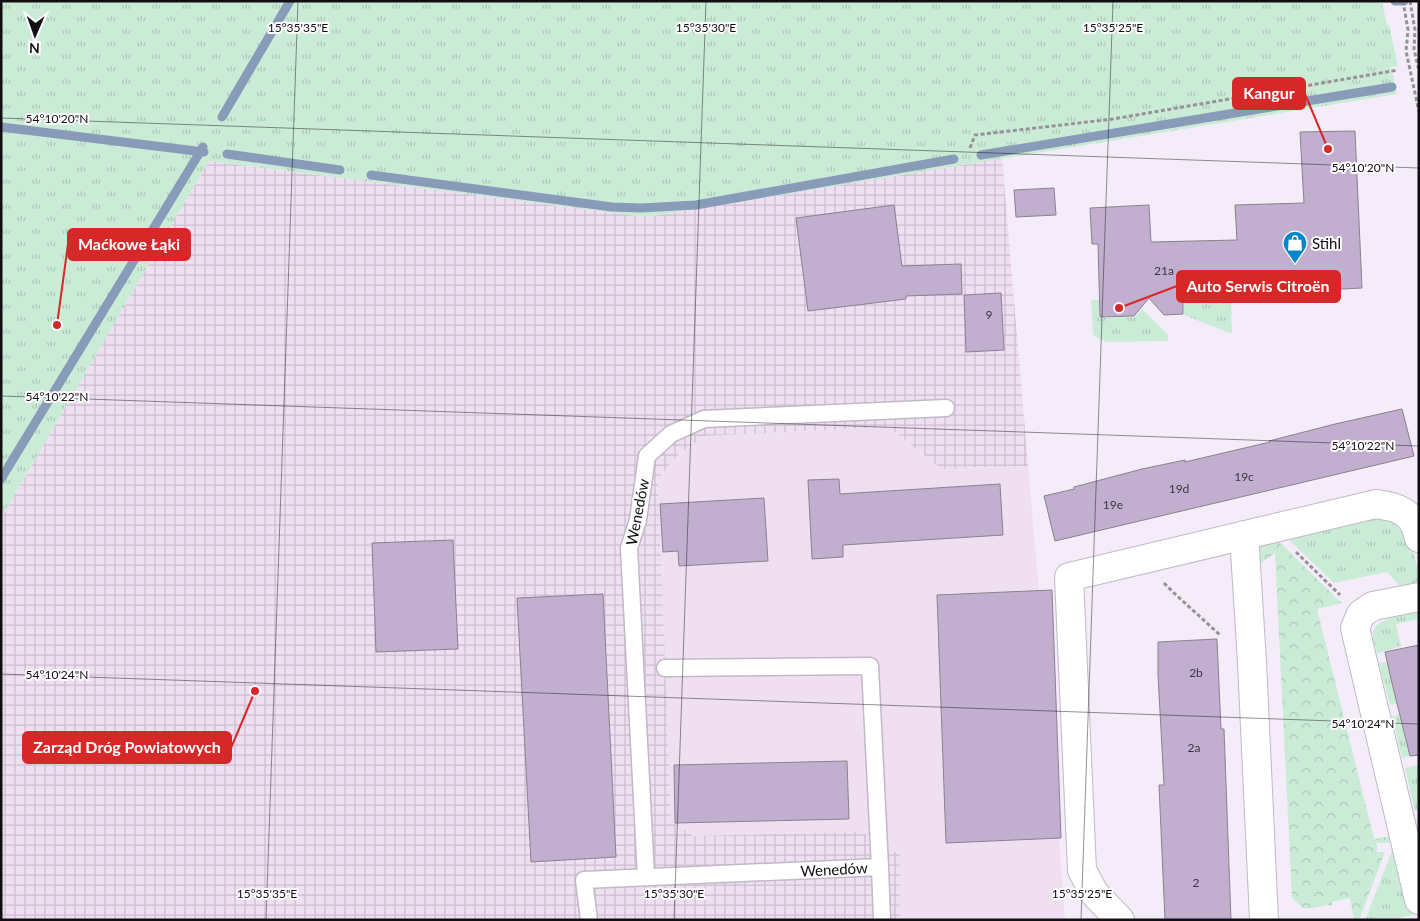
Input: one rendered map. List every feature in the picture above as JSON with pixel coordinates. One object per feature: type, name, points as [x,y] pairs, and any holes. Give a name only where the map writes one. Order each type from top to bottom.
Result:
[{"type":"street","points":[[1120,920],[1094,893],[1082,870],[1069,577],[1376,504],[1394,506],[1407,514],[1414,523],[1419,538]]},
{"type":"street","points":[[1244,535],[1264,920]]},
{"type":"street","points":[[1419,597],[1373,606],[1361,614],[1355,628],[1419,900]]},
{"type":"lane","name":"Wenedów","points":[[646,877],[629,548],[638,520],[648,456],[671,434],[704,420],[946,408]]},
{"type":"lane","points":[[665,668],[870,666],[880,867]]},
{"type":"lane","name":"Wenedów","points":[[589,920],[584,880],[880,867],[882,920]]},
{"type":"path","points":[[1403,1],[1408,30],[1406,51],[1419,112]]},
{"type":"path","points":[[1410,1],[1415,30],[1414,49],[1419,71]]},
{"type":"path","points":[[970,148],[975,135],[1113,119],[1398,70]]},
{"type":"path","points":[[1272,529],[1361,614]]},
{"type":"path","points":[[1146,559],[1156,574],[1174,593],[1252,662]]},
{"type":"shaded area","points":[[1002,158],[1028,466],[942,469],[888,427],[705,436],[678,455],[658,479],[671,821],[693,836],[861,832],[900,855],[900,920],[1,920],[1,518],[209,161],[646,217]]},
{"type":"shaded area","points":[[888,427],[942,469],[1028,466],[1039,591],[1020,591],[1030,839],[1059,838],[1065,920],[900,920],[900,855],[861,832],[693,836],[671,821],[658,479],[678,455],[705,436]]},
{"type":"green space","points":[[1,1],[1373,1],[1382,3],[1387,25],[1389,25],[1398,66],[1391,67],[1397,94],[646,217],[209,161],[1,518]]},
{"type":"green space","points":[[1231,296],[1232,334],[1184,315],[1184,298]]},
{"type":"green space","points":[[1091,300],[1099,300],[1099,318],[1135,317],[1142,309],[1168,335],[1168,341],[1106,342],[1096,337],[1093,334]]},
{"type":"green space","points":[[1381,512],[1408,530],[1419,575],[1415,586],[1404,591],[1387,572],[1334,583],[1290,541],[1292,531]]},
{"type":"green space","points":[[1273,536],[1342,603],[1317,609],[1374,839],[1390,836],[1389,843],[1377,843],[1377,852],[1385,852],[1359,920],[1354,920],[1350,898],[1332,902],[1332,906],[1305,909],[1292,898],[1275,553],[1254,568],[1258,544]]},
{"type":"green space","points":[[1419,612],[1419,619],[1396,624],[1401,646],[1377,654],[1373,633],[1374,628],[1378,624],[1392,618]]},
{"type":"green space","points":[[1403,660],[1411,701],[1390,705],[1379,663]]},
{"type":"green space","points":[[1413,711],[1419,754],[1402,758],[1392,716]]},
{"type":"green space","points":[[1419,765],[1419,810],[1415,811],[1405,768]]},
{"type":"green space","points":[[1396,841],[1413,915],[1386,920],[1365,920]]},
{"type":"building","points":[[1355,131],[1362,288],[1183,297],[1183,314],[1164,315],[1149,298],[1134,316],[1100,317],[1098,244],[1092,244],[1090,208],[1149,205],[1151,242],[1237,240],[1235,205],[1304,203],[1300,132]]},
{"type":"building","points":[[1054,188],[1056,215],[1016,217],[1014,190]]},
{"type":"building","points":[[894,205],[902,266],[961,264],[962,294],[906,296],[906,299],[808,311],[796,218]]},
{"type":"building","points":[[1001,293],[1004,350],[966,352],[964,295]]},
{"type":"building","points":[[1402,409],[1414,456],[1055,541],[1044,496],[1142,469],[1185,460],[1185,462]]},
{"type":"building","points":[[839,479],[840,494],[1000,484],[1003,535],[843,545],[843,557],[812,559],[808,480]]},
{"type":"building","points":[[764,498],[768,561],[679,566],[678,551],[663,552],[660,504]]},
{"type":"building","points":[[453,540],[458,649],[376,652],[372,543]]},
{"type":"building","points":[[1052,590],[1061,838],[946,843],[937,595]]},
{"type":"building","points":[[603,594],[616,857],[531,862],[517,598]]},
{"type":"building","points":[[1217,639],[1221,729],[1224,729],[1231,920],[1165,920],[1159,785],[1164,785],[1158,642]]},
{"type":"building","points":[[1419,645],[1419,755],[1410,756],[1385,652]]},
{"type":"building","points":[[847,761],[849,819],[675,823],[674,765]]},
{"type":"waterway","points":[[222,117],[290,1]]},
{"type":"waterway","points":[[1395,1],[1404,1]]},
{"type":"waterway","points":[[981,155],[1392,87]]},
{"type":"waterway","points":[[1,127],[204,152]]},
{"type":"waterway","points":[[1,479],[203,147]]},
{"type":"waterway","points":[[227,154],[340,170]]},
{"type":"waterway","points":[[371,175],[612,207],[641,208],[696,205],[954,159]]},
{"type":"place","name":"Kangur","points":[[1328,149]]},
{"type":"place","name":"Stihl","points":[[1295,264]]},
{"type":"place","name":"Auto Serwis Citroën","points":[[1119,308]]},
{"type":"place","name":"Maćkowe Łąki","points":[[57,325]]},
{"type":"place","name":"Zarząd Dróg Powiatowych","points":[[255,691]]}]
